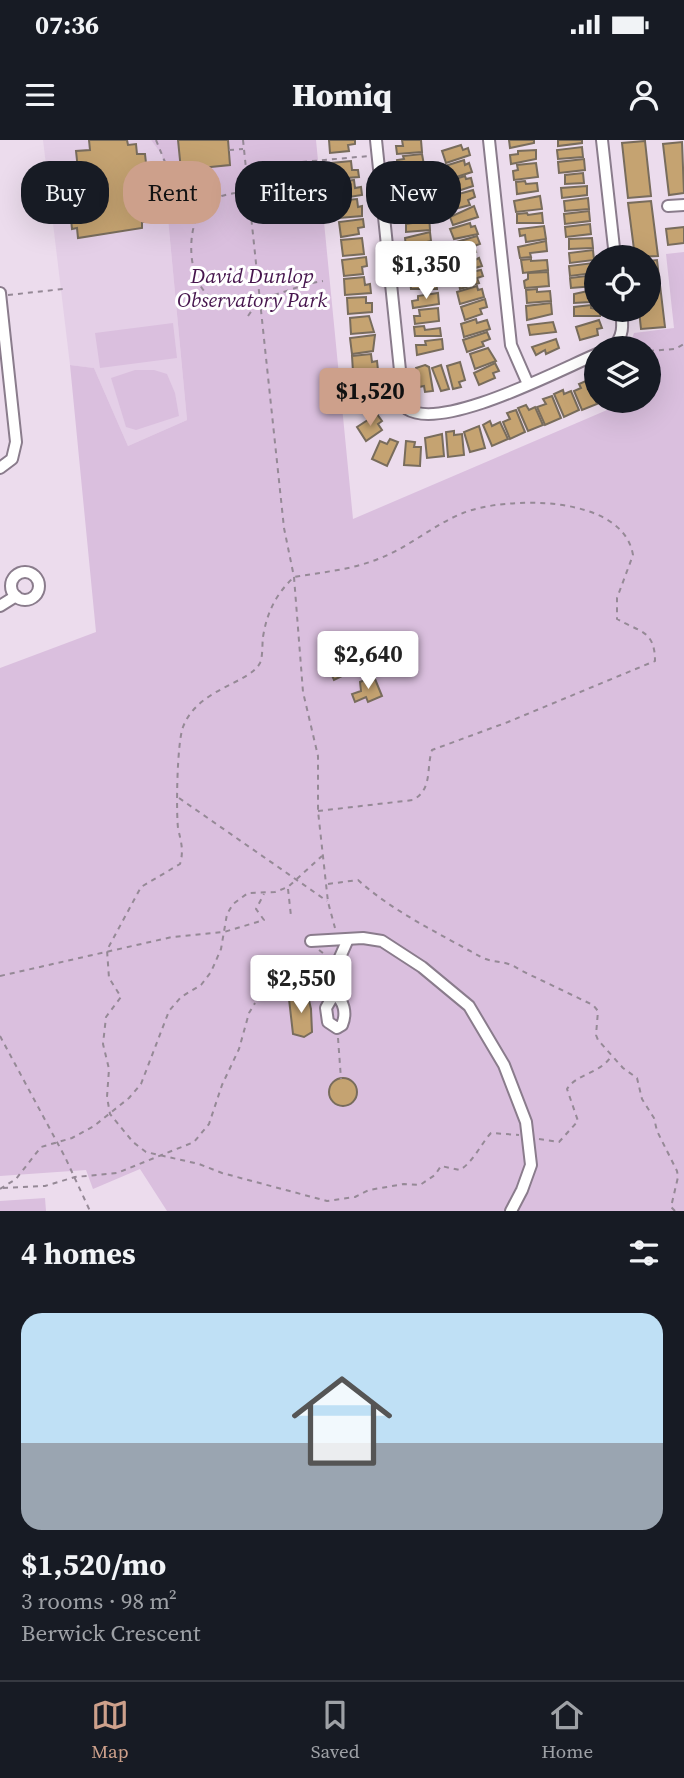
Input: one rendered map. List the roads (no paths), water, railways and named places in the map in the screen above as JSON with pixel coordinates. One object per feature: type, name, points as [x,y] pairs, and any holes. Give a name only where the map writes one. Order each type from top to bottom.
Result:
[{"type":"street","points":[[376,140],[402,398],[407,409],[425,415],[472,408],[584,360]]},
{"type":"street","points":[[489,140],[511,345],[527,384]]},
{"type":"street","points":[[602,140],[614,245]]},
{"type":"street","points":[[668,206],[684,205]]},
{"type":"street","points":[[0,299],[16,442],[12,459],[0,468]]},
{"type":"street","points":[[0,606],[16,596]]},
{"type":"street","points":[[334,994],[341,1001],[345,1016],[342,1025],[337,1028],[331,1026],[326,1014],[327,1003],[334,994],[334,971],[343,939]]},
{"type":"street","points":[[313,944],[343,939],[382,941],[422,967],[469,1006],[504,1065],[526,1122],[531,1165],[511,1211]]},
{"type":"park label","name":"David Dunlop Observatory Park","points":[[252,288]]}]
